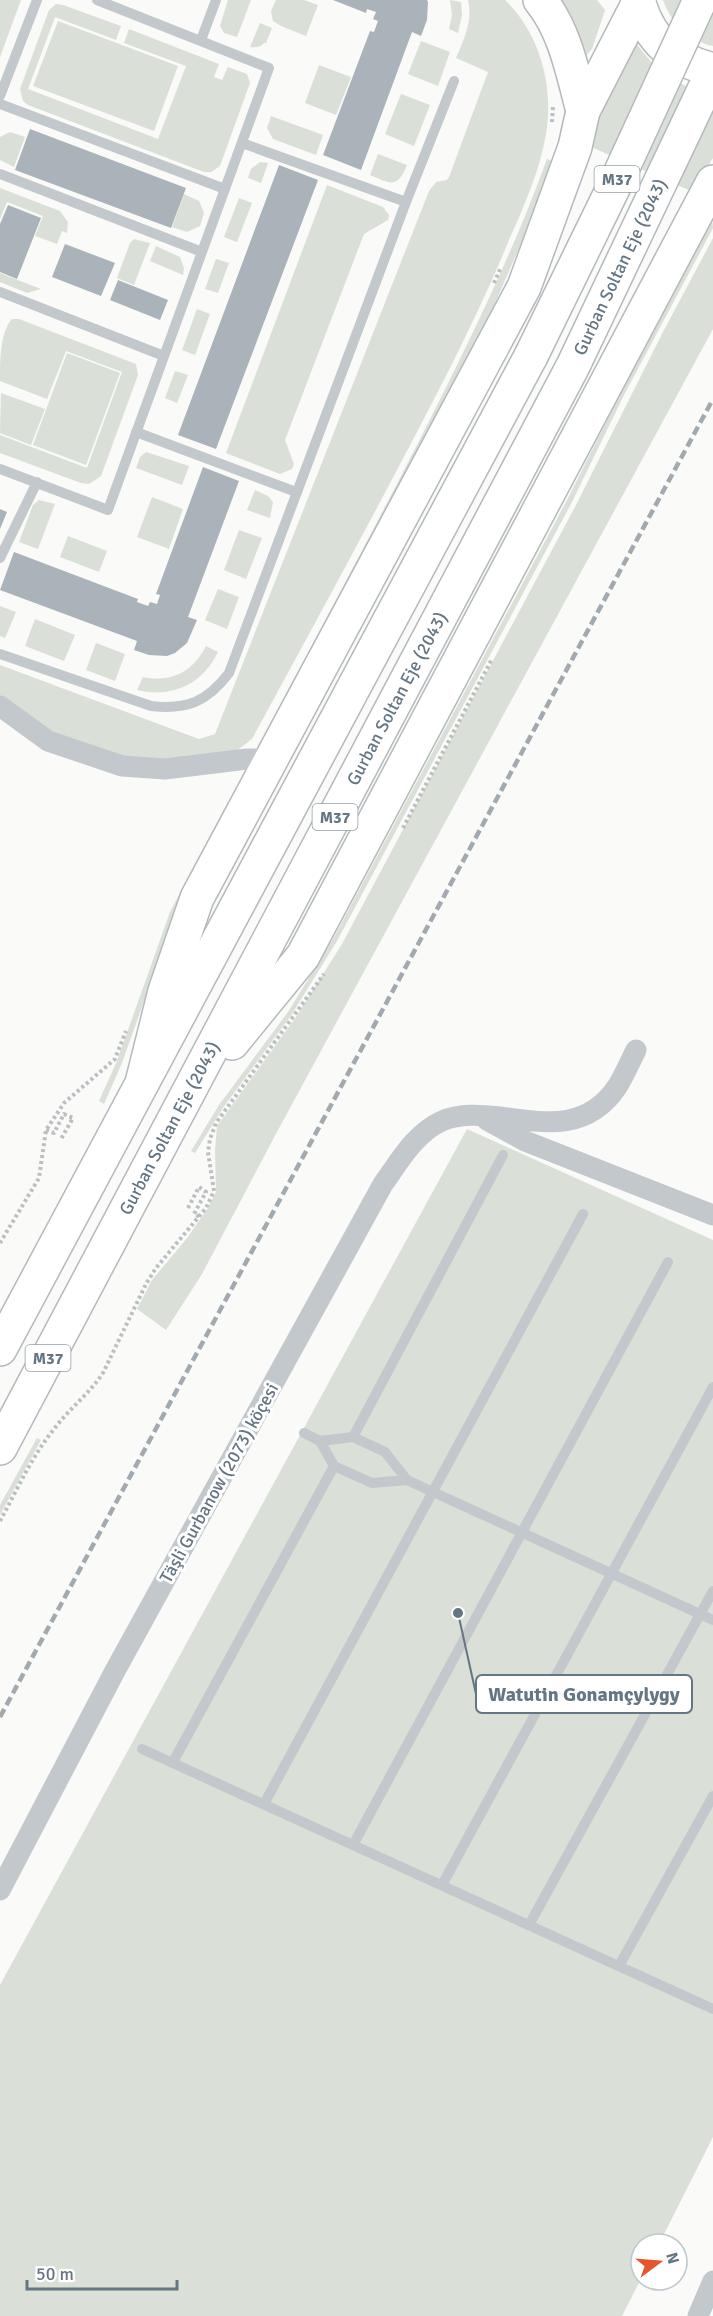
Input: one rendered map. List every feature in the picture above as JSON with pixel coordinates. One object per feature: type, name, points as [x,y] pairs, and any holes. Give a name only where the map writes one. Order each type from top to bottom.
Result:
[{"type":"main road","points":[[540,0],[557,29],[568,56],[583,111]]},
{"type":"main road","name":"M37","points":[[0,1349],[531,356],[619,176],[700,0]]},
{"type":"main road","points":[[142,1083],[165,991],[197,898],[524,287],[575,147],[583,111],[638,1]]},
{"type":"main road","points":[[638,1],[649,28],[666,49],[689,64],[713,71]]},
{"type":"main road","name":"Gurban Soltan Eje (2043)","points":[[0,1448],[188,1097],[573,366],[713,71]]},
{"type":"main road","points":[[188,1097],[303,956],[713,182]]},
{"type":"street","points":[[0,706],[48,741],[122,766],[165,769],[247,759],[272,759]]},
{"type":"street","name":"Täşli Gurbanow (2073) köçesi","points":[[0,1890],[122,1659],[383,1184],[412,1144],[428,1129],[443,1120],[475,1114],[551,1124],[577,1119],[599,1106],[616,1088],[636,1050]]},
{"type":"street","points":[[475,1114],[525,1141],[713,1215]]},
{"type":"street","points":[[698,2316],[713,2281]]},
{"type":"lane","points":[[0,96],[37,0]]},
{"type":"lane","points":[[0,469],[108,510],[270,68],[97,0]]},
{"type":"lane","points":[[201,40],[216,0]]},
{"type":"lane","points":[[0,654],[151,706],[171,708],[197,702],[216,690],[229,673],[406,202],[454,81]]},
{"type":"lane","points":[[0,104],[225,189]]},
{"type":"lane","points":[[242,143],[406,202]]},
{"type":"lane","points":[[0,174],[202,252]]},
{"type":"lane","points":[[1,295],[164,356]]},
{"type":"lane","points":[[136,432],[296,492]]},
{"type":"lane","points":[[0,558],[37,482]]},
{"type":"lane","points":[[353,1437],[503,1155]]},
{"type":"lane","points":[[264,1804],[583,1214]]},
{"type":"lane","points":[[353,1845],[668,1262]]},
{"type":"lane","points":[[442,1886],[713,1387]]},
{"type":"lane","points":[[304,1433],[320,1441],[353,1437],[385,1452],[407,1480],[713,1620]]},
{"type":"lane","points":[[320,1441],[334,1466],[372,1483],[407,1480]]},
{"type":"lane","points":[[173,1762],[334,1466]]},
{"type":"lane","points":[[529,1925],[713,1591]]},
{"type":"lane","points":[[142,1749],[619,1966],[712,2005]]},
{"type":"lane","points":[[619,1966],[713,1796]]},
{"type":"path","points":[[46,1130],[54,1133],[64,1114],[73,1118],[61,1139]]},
{"type":"path","points":[[188,1208],[199,1187],[207,1192],[194,1214],[200,1216]]},
{"type":"shaded area","points":[[0,0],[21,0],[0,57]]},
{"type":"shaded area","points":[[228,0],[251,0],[237,37],[224,33],[220,26]]},
{"type":"shaded area","points":[[276,0],[304,0],[318,5],[306,36],[273,21],[271,11]]},
{"type":"shaded area","points":[[450,0],[461,2],[462,15],[458,33],[449,29],[452,15]]},
{"type":"shaded area","points":[[468,0],[505,0],[527,29],[535,45],[542,62],[548,98],[546,134],[540,161],[526,201],[495,273],[450,368],[252,739],[226,759],[151,769],[34,725],[0,699],[0,665],[199,739],[215,734],[429,191],[436,182],[447,180],[449,177],[488,72],[456,58],[469,23]]},
{"type":"shaded area","points":[[597,0],[605,10],[592,49],[586,56],[560,1]]},
{"type":"shaded area","points":[[663,0],[713,0],[713,46],[696,40],[682,30],[671,16]]},
{"type":"shaded area","points":[[56,4],[121,26],[116,40],[55,17],[28,89],[158,139],[186,66],[124,43],[129,29],[219,64],[214,77],[222,80],[228,67],[247,74],[250,83],[220,166],[211,172],[204,172],[28,105],[23,101],[20,89],[49,10]]},
{"type":"shaded area","points":[[58,21],[178,66],[154,131],[33,86]]},
{"type":"shaded area","points":[[260,23],[272,28],[266,43],[258,47],[250,47]]},
{"type":"shaded area","points":[[630,34],[646,56],[665,73],[687,86],[713,95],[713,158],[693,192],[589,146]]},
{"type":"shaded area","points":[[421,41],[450,52],[438,86],[408,74]]},
{"type":"shaded area","points":[[319,65],[351,77],[336,115],[305,103]]},
{"type":"shaded area","points":[[401,94],[430,105],[414,146],[385,134]]},
{"type":"shaded area","points":[[271,116],[323,135],[316,155],[273,139],[267,128]]},
{"type":"shaded area","points":[[10,132],[25,137],[14,167],[0,160],[0,137]]},
{"type":"shaded area","points":[[378,154],[407,165],[400,178],[388,182],[370,175]]},
{"type":"shaded area","points":[[547,159],[553,161],[533,216],[492,310],[387,517],[281,712],[277,711],[454,371],[504,266]]},
{"type":"shaded area","points":[[260,162],[268,163],[261,183],[248,178],[251,169]]},
{"type":"shaded area","points":[[327,185],[383,207],[389,215],[388,220],[364,234],[285,440],[294,464],[292,469],[280,474],[226,453]]},
{"type":"shaded area","points":[[0,188],[60,211],[68,222],[67,233],[62,231],[57,244],[35,236],[43,216],[7,202],[0,219]]},
{"type":"shaded area","points":[[184,194],[199,201],[204,213],[200,226],[187,232],[172,227]]},
{"type":"shaded area","points":[[239,198],[252,203],[237,242],[224,237]]},
{"type":"shaded area","points":[[712,219],[713,228],[624,395],[572,502],[337,941],[292,1014],[223,1108],[195,1153],[191,1151],[219,1105],[288,1012],[333,939],[567,500],[654,327]]},
{"type":"shaded area","points":[[713,238],[713,329],[202,1274],[166,1330],[137,1309],[152,1280],[187,1238],[216,1192],[217,1126],[296,1017],[342,944],[576,505]]},
{"type":"shaded area","points":[[134,239],[150,243],[134,285],[117,278],[130,243]]},
{"type":"shaded area","points":[[156,246],[180,257],[184,268],[183,275],[150,261]]},
{"type":"shaded area","points":[[216,259],[229,263],[218,293],[205,289]]},
{"type":"shaded area","points":[[0,273],[41,289],[27,293],[0,282]]},
{"type":"shaded area","points":[[197,309],[210,314],[195,355],[182,350]]},
{"type":"shaded area","points":[[12,319],[19,319],[136,364],[138,375],[101,476],[89,484],[0,453],[0,435],[87,468],[122,372],[66,351],[47,399],[0,381],[3,339]]},
{"type":"shaded area","points":[[67,353],[120,373],[86,465],[33,445]]},
{"type":"shaded area","points":[[175,371],[188,375],[177,403],[165,398]]},
{"type":"shaded area","points":[[1,393],[45,409],[31,445],[0,433]]},
{"type":"shaded area","points":[[146,452],[189,466],[182,485],[136,468],[140,457]]},
{"type":"shaded area","points":[[255,490],[268,496],[273,502],[270,518],[247,510]]},
{"type":"shaded area","points":[[152,497],[183,509],[169,549],[137,537]]},
{"type":"shaded area","points":[[39,500],[55,504],[38,549],[19,542],[33,505]]},
{"type":"shaded area","points":[[239,530],[262,538],[246,579],[224,570]]},
{"type":"shaded area","points":[[68,536],[107,551],[99,572],[60,557]]},
{"type":"shaded area","points":[[218,589],[239,597],[227,629],[205,620]]},
{"type":"shaded area","points":[[0,606],[16,612],[5,638],[0,636]]},
{"type":"shaded area","points":[[35,619],[75,635],[64,661],[25,646]]},
{"type":"shaded area","points":[[96,643],[125,654],[115,681],[86,670]]},
{"type":"shaded area","points":[[206,646],[218,652],[204,673],[195,681],[174,690],[162,692],[137,690],[143,677],[172,677],[188,669],[195,663]]},
{"type":"shaded area","points":[[228,802],[232,804],[175,914],[122,1063],[104,1104],[99,1101],[117,1061],[170,912]]},
{"type":"shaded area","points":[[467,1129],[713,1240],[713,2137],[665,2232],[629,2232],[629,2292],[634,2292],[622,2316],[0,2316],[0,1985]]},
{"type":"shaded area","points":[[37,1438],[41,1440],[0,1515],[0,1505]]},
{"type":"building","points":[[333,0],[427,0],[428,2],[427,20],[421,36],[412,32],[361,170],[323,155],[370,31],[374,32],[378,21],[373,19],[376,12],[367,9],[366,13]]},
{"type":"building","points":[[30,129],[186,188],[171,228],[15,170]]},
{"type":"building","points":[[279,165],[318,180],[216,449],[178,435]]},
{"type":"building","points":[[8,205],[41,218],[17,279],[0,272],[0,224]]},
{"type":"building","points":[[65,244],[115,263],[101,296],[52,277]]},
{"type":"building","points":[[118,280],[168,300],[160,320],[110,300]]},
{"type":"building","points":[[203,467],[239,481],[188,617],[197,620],[187,643],[175,653],[167,656],[149,655],[134,650],[137,641],[0,590],[14,552],[138,599],[137,602],[148,606],[150,602],[157,604],[160,595],[156,594]]},
{"type":"building","points":[[0,509],[7,512],[0,529]]},
{"type":"railway","points":[[0,1717],[713,399]]},
{"type":"place","name":"Watutin Gonamçylygy","points":[[458,1613]]}]
